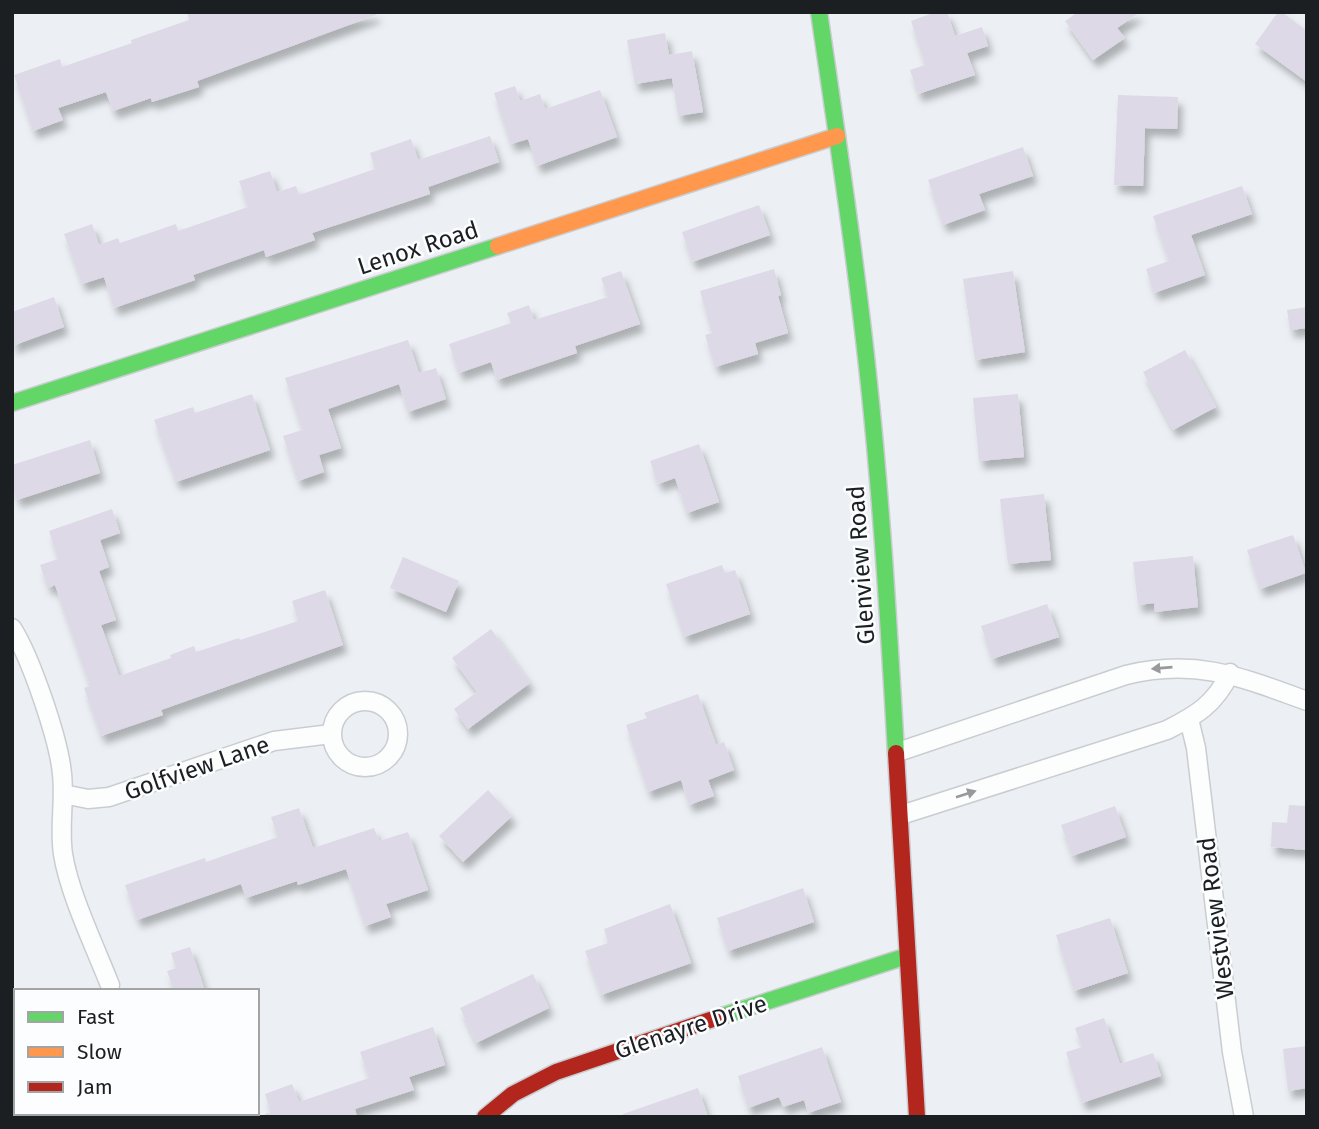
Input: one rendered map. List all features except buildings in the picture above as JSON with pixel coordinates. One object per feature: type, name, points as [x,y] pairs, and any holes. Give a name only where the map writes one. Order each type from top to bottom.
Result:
[{"type":"street","name":"Glenview Road","points":[[819,12],[858,283],[873,424],[898,752],[917,1117]]},
{"type":"street","name":"Lenox Road","points":[[12,403],[837,136]]},
{"type":"street","points":[[12,628],[20,640],[58,749],[63,794],[60,826],[63,856],[70,882],[110,985]]},
{"type":"street","points":[[898,752],[1149,670],[1177,667],[1230,673],[1307,701]]},
{"type":"street","points":[[901,815],[1167,730],[1207,706],[1221,692],[1230,673]]},
{"type":"street","name":"Westview Road","points":[[1189,719],[1196,748],[1232,1052],[1244,1117]]},
{"type":"street","name":"Golfview Lane","points":[[63,794],[88,799],[109,797],[274,741],[331,734]]},
{"type":"street","name":"Glenayre Drive","points":[[485,1117],[500,1101],[527,1084],[567,1067],[907,956]]},
{"type":"traffic: fast","points":[[819,12],[869,384],[896,753]]},
{"type":"traffic: fast","points":[[12,403],[498,246]]},
{"type":"traffic: fast","points":[[722,1016],[907,956]]},
{"type":"traffic: slow","points":[[498,246],[837,136]]},
{"type":"traffic: jam","points":[[896,753],[917,1117]]},
{"type":"traffic: jam","points":[[485,1117],[513,1094],[556,1072],[722,1016]]}]
